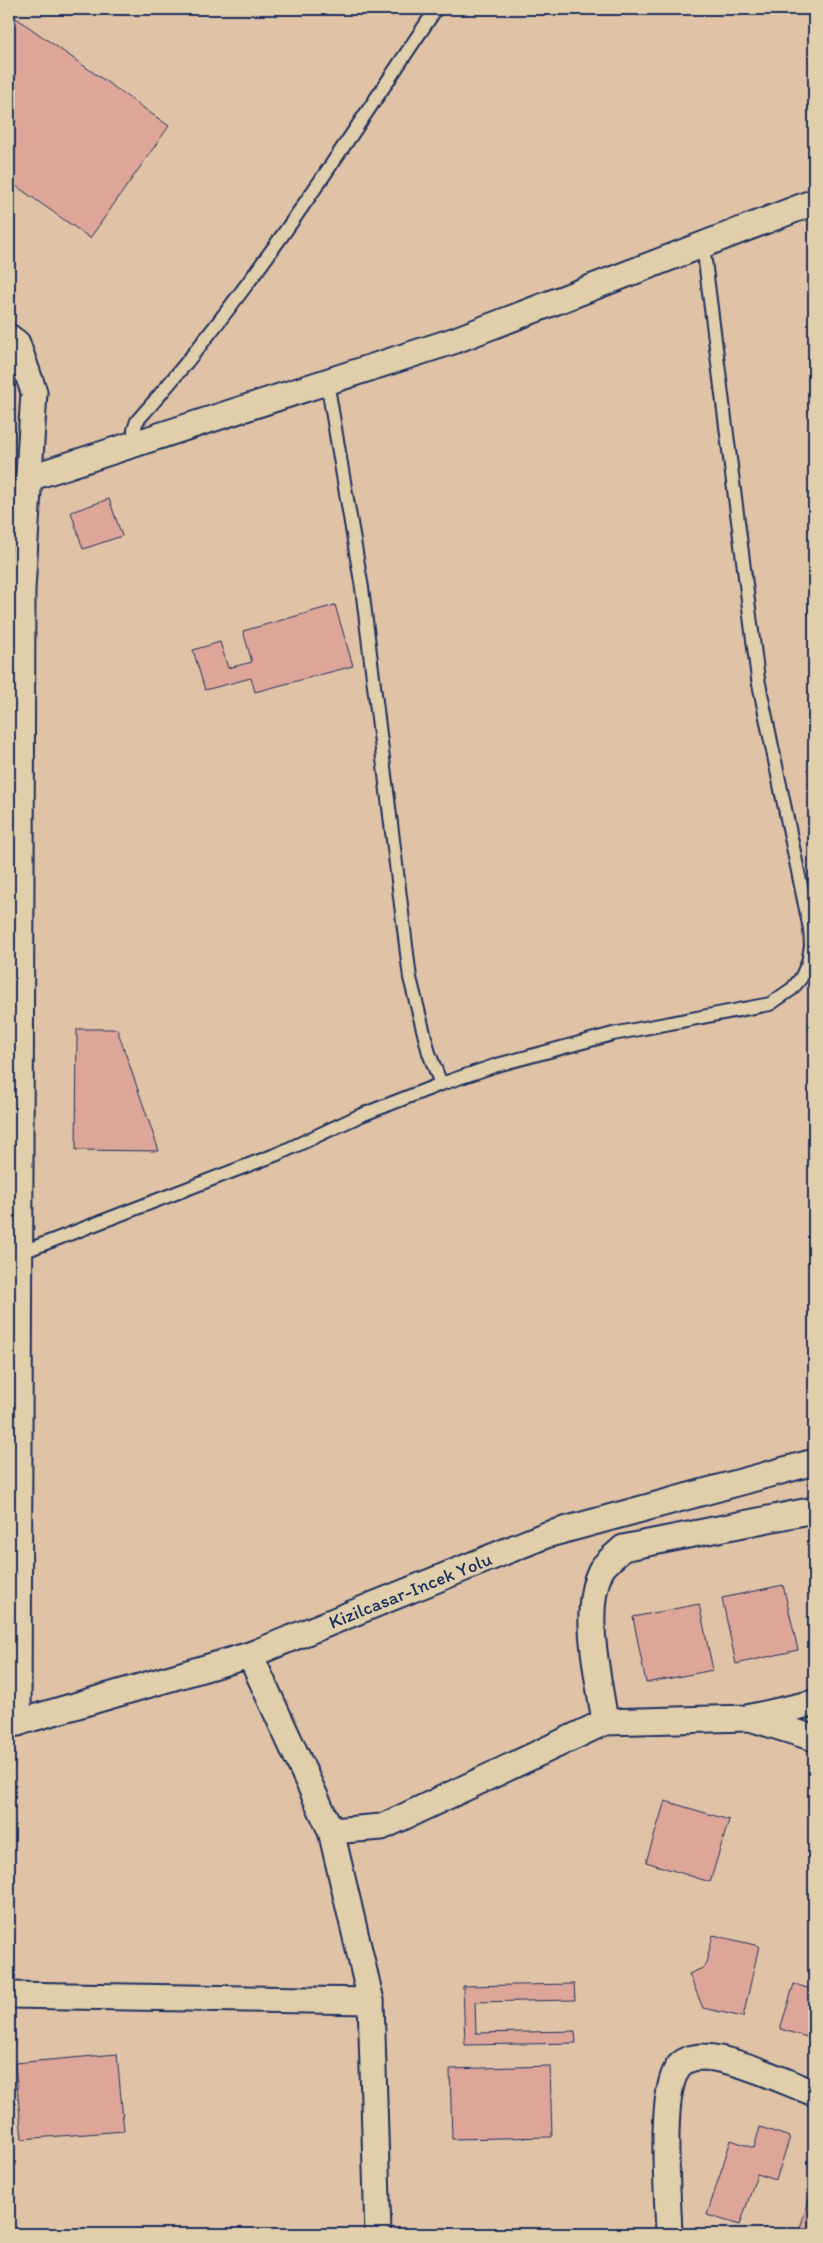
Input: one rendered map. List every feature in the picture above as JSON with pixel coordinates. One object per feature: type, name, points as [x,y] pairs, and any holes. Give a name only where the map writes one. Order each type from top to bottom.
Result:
[{"type":"street","points":[[29,478],[453,341],[814,202]]},
{"type":"street","points":[[9,337],[16,343],[34,392],[22,590],[20,1253],[13,1724]]},
{"type":"street","name":"Kizilcasar-Incek Yolu","points":[[13,1724],[250,1655],[546,1535],[814,1462]]},
{"type":"street","points":[[605,1722],[592,1633],[592,1604],[602,1569],[623,1548],[814,1510]]},
{"type":"street","points":[[250,1655],[331,1831],[371,2001],[378,2234]]},
{"type":"street","points":[[331,1831],[382,1827],[605,1722],[747,1718],[814,1703]]},
{"type":"street","points":[[747,1718],[814,1738]]},
{"type":"street","points":[[9,1995],[371,2001]]},
{"type":"street","points":[[669,2234],[668,2096],[677,2067],[685,2060],[702,2057],[723,2059],[814,2094]]},
{"type":"lane","points":[[135,443],[134,430],[137,421],[256,271],[332,165],[436,9]]},
{"type":"lane","points":[[20,1253],[280,1153],[359,1116],[441,1084],[555,1048],[613,1034],[770,1004],[792,989],[801,978],[808,963],[811,946],[810,929],[758,679],[702,245]]},
{"type":"lane","points":[[327,381],[362,588],[410,978],[429,1053],[441,1084]]},
{"type":"building","points":[[9,13],[169,126],[90,238],[9,181]]},
{"type":"building","points":[[109,499],[122,536],[83,549],[71,512]]},
{"type":"building","points":[[335,605],[353,666],[255,692],[251,678],[205,690],[193,650],[220,642],[228,668],[252,662],[243,631]]},
{"type":"building","points":[[77,1029],[117,1029],[159,1151],[76,1150]]},
{"type":"building","points":[[783,1585],[798,1650],[736,1664],[722,1598]]},
{"type":"building","points":[[699,1604],[713,1670],[646,1683],[633,1617]]},
{"type":"building","points":[[665,1801],[729,1820],[710,1882],[646,1862]]},
{"type":"building","points":[[713,1935],[759,1946],[743,2017],[703,2008],[689,1974],[705,1967]]},
{"type":"building","points":[[574,1984],[575,2000],[475,2002],[476,2033],[575,2031],[576,2043],[465,2045],[463,1986]]},
{"type":"building","points":[[794,1984],[814,1990],[814,2039],[780,2029]]},
{"type":"building","points":[[117,2054],[124,2131],[22,2139],[15,2063]]},
{"type":"building","points":[[550,2066],[552,2137],[452,2139],[450,2069]]},
{"type":"building","points":[[760,2127],[790,2137],[776,2180],[757,2174],[740,2225],[707,2215],[731,2140],[754,2148]]},
{"type":"building","points":[[814,2184],[814,2234],[798,2234]]}]
